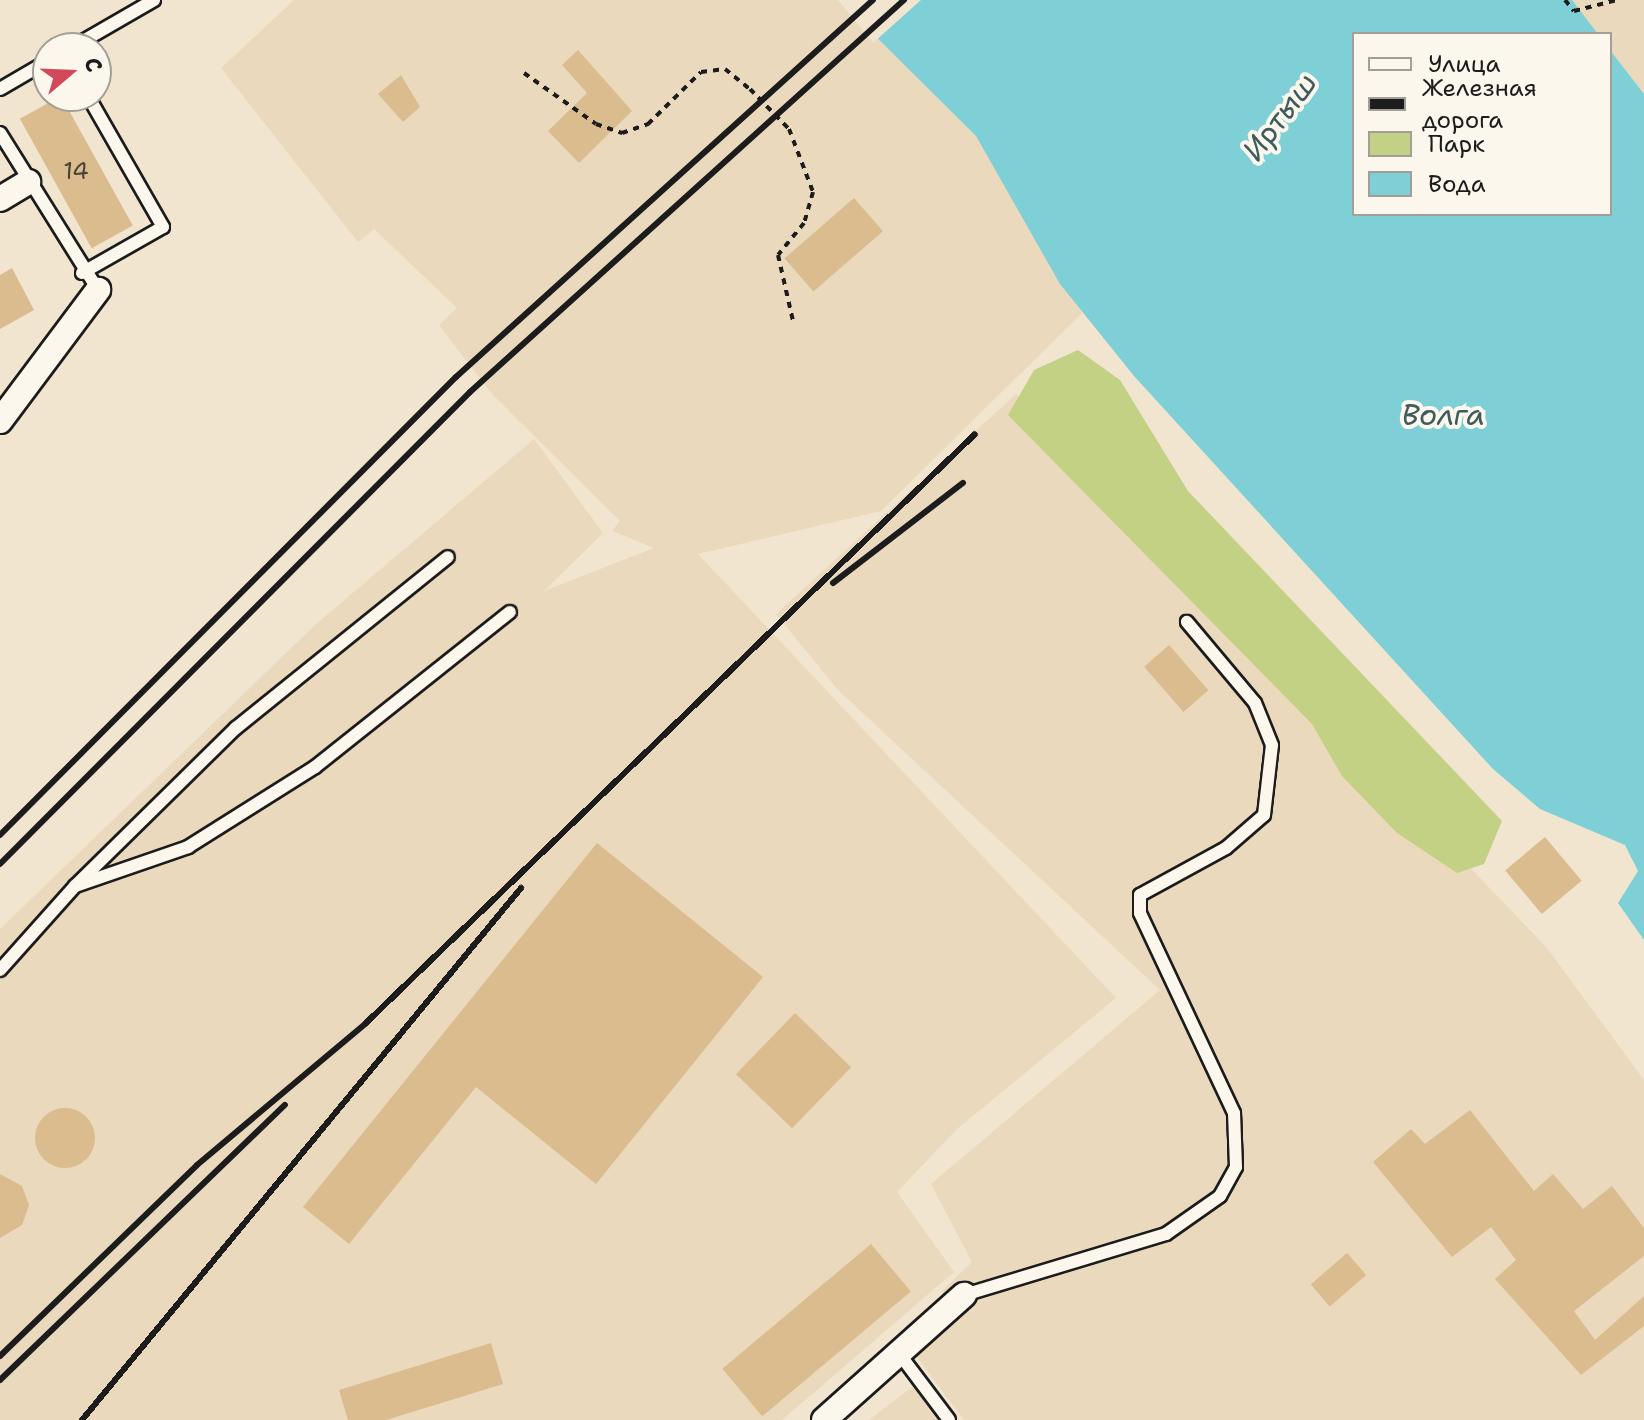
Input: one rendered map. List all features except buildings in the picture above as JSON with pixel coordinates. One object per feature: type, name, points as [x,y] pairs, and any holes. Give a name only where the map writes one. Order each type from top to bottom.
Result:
[{"type":"street","points":[[0,199],[28,182]]},
{"type":"street","points":[[0,421],[90,282]]},
{"type":"street","points":[[824,1420],[901,1356],[964,1295]]},
{"type":"lane","points":[[99,32],[154,0]]},
{"type":"lane","points":[[0,89],[32,70]]},
{"type":"lane","points":[[0,133],[90,282],[163,227],[97,112]]},
{"type":"lane","points":[[0,970],[75,886],[236,728],[448,557]]},
{"type":"lane","points":[[75,886],[188,847],[264,799],[510,612]]},
{"type":"lane","points":[[964,1295],[1166,1234],[1220,1196],[1236,1167],[1234,1113],[1140,913],[1140,895],[1226,848],[1264,815],[1272,745],[1255,703],[1187,622]]},
{"type":"lane","points":[[901,1356],[949,1420]]},
{"type":"path","points":[[1565,0],[1574,11],[1617,0]]},
{"type":"path","points":[[524,73],[596,124],[622,133],[648,124],[701,72],[725,69],[750,89],[789,129],[813,192],[804,223],[778,255],[793,321]]},
{"type":"shaded area","points":[[294,0],[839,0],[976,136],[1082,313],[881,511],[698,554],[1116,998],[957,1129],[897,1192],[954,1272],[782,1420],[0,1420],[0,929],[315,625],[534,439],[603,533],[544,591],[654,548],[612,531],[620,521],[492,394],[439,325],[457,308],[374,229],[358,242],[221,68]]},
{"type":"shaded area","points":[[1572,0],[1644,0],[1644,94],[1612,53],[1612,32],[1596,32]]},
{"type":"shaded area","points":[[1016,394],[1547,948],[1644,1080],[1644,1420],[964,1420],[916,1356],[958,1321],[942,1291],[972,1262],[931,1184],[1160,990],[838,690],[776,614]]},
{"type":"shaded area","points":[[915,1385],[942,1420],[869,1420]]},
{"type":"green space","points":[[1078,350],[1120,380],[1188,491],[1502,821],[1484,864],[1457,873],[1397,833],[1342,776],[1312,724],[1008,415],[1034,370]]},
{"type":"water","name":"Волга","points":[[839,0],[1572,0],[1596,32],[1352,32],[1352,216],[1612,216],[1612,53],[1644,94],[1644,940],[1618,903],[1638,871],[1625,845],[1540,809],[1493,769],[1134,376],[1060,284],[976,136]]},
{"type":"pier","points":[[838,0],[921,0],[873,43]]},
{"type":"railway","points":[[0,835],[456,377],[873,0]]},
{"type":"railway","points":[[0,864],[470,392],[904,0]]},
{"type":"railway","points":[[0,1356],[197,1165],[366,1023],[975,434]]},
{"type":"railway","points":[[833,583],[963,483]]},
{"type":"railway","points":[[82,1420],[521,888]]},
{"type":"railway","points":[[0,1380],[285,1105]]},
{"type":"water label","name":"Иртыш","points":[[1280,117]]}]
